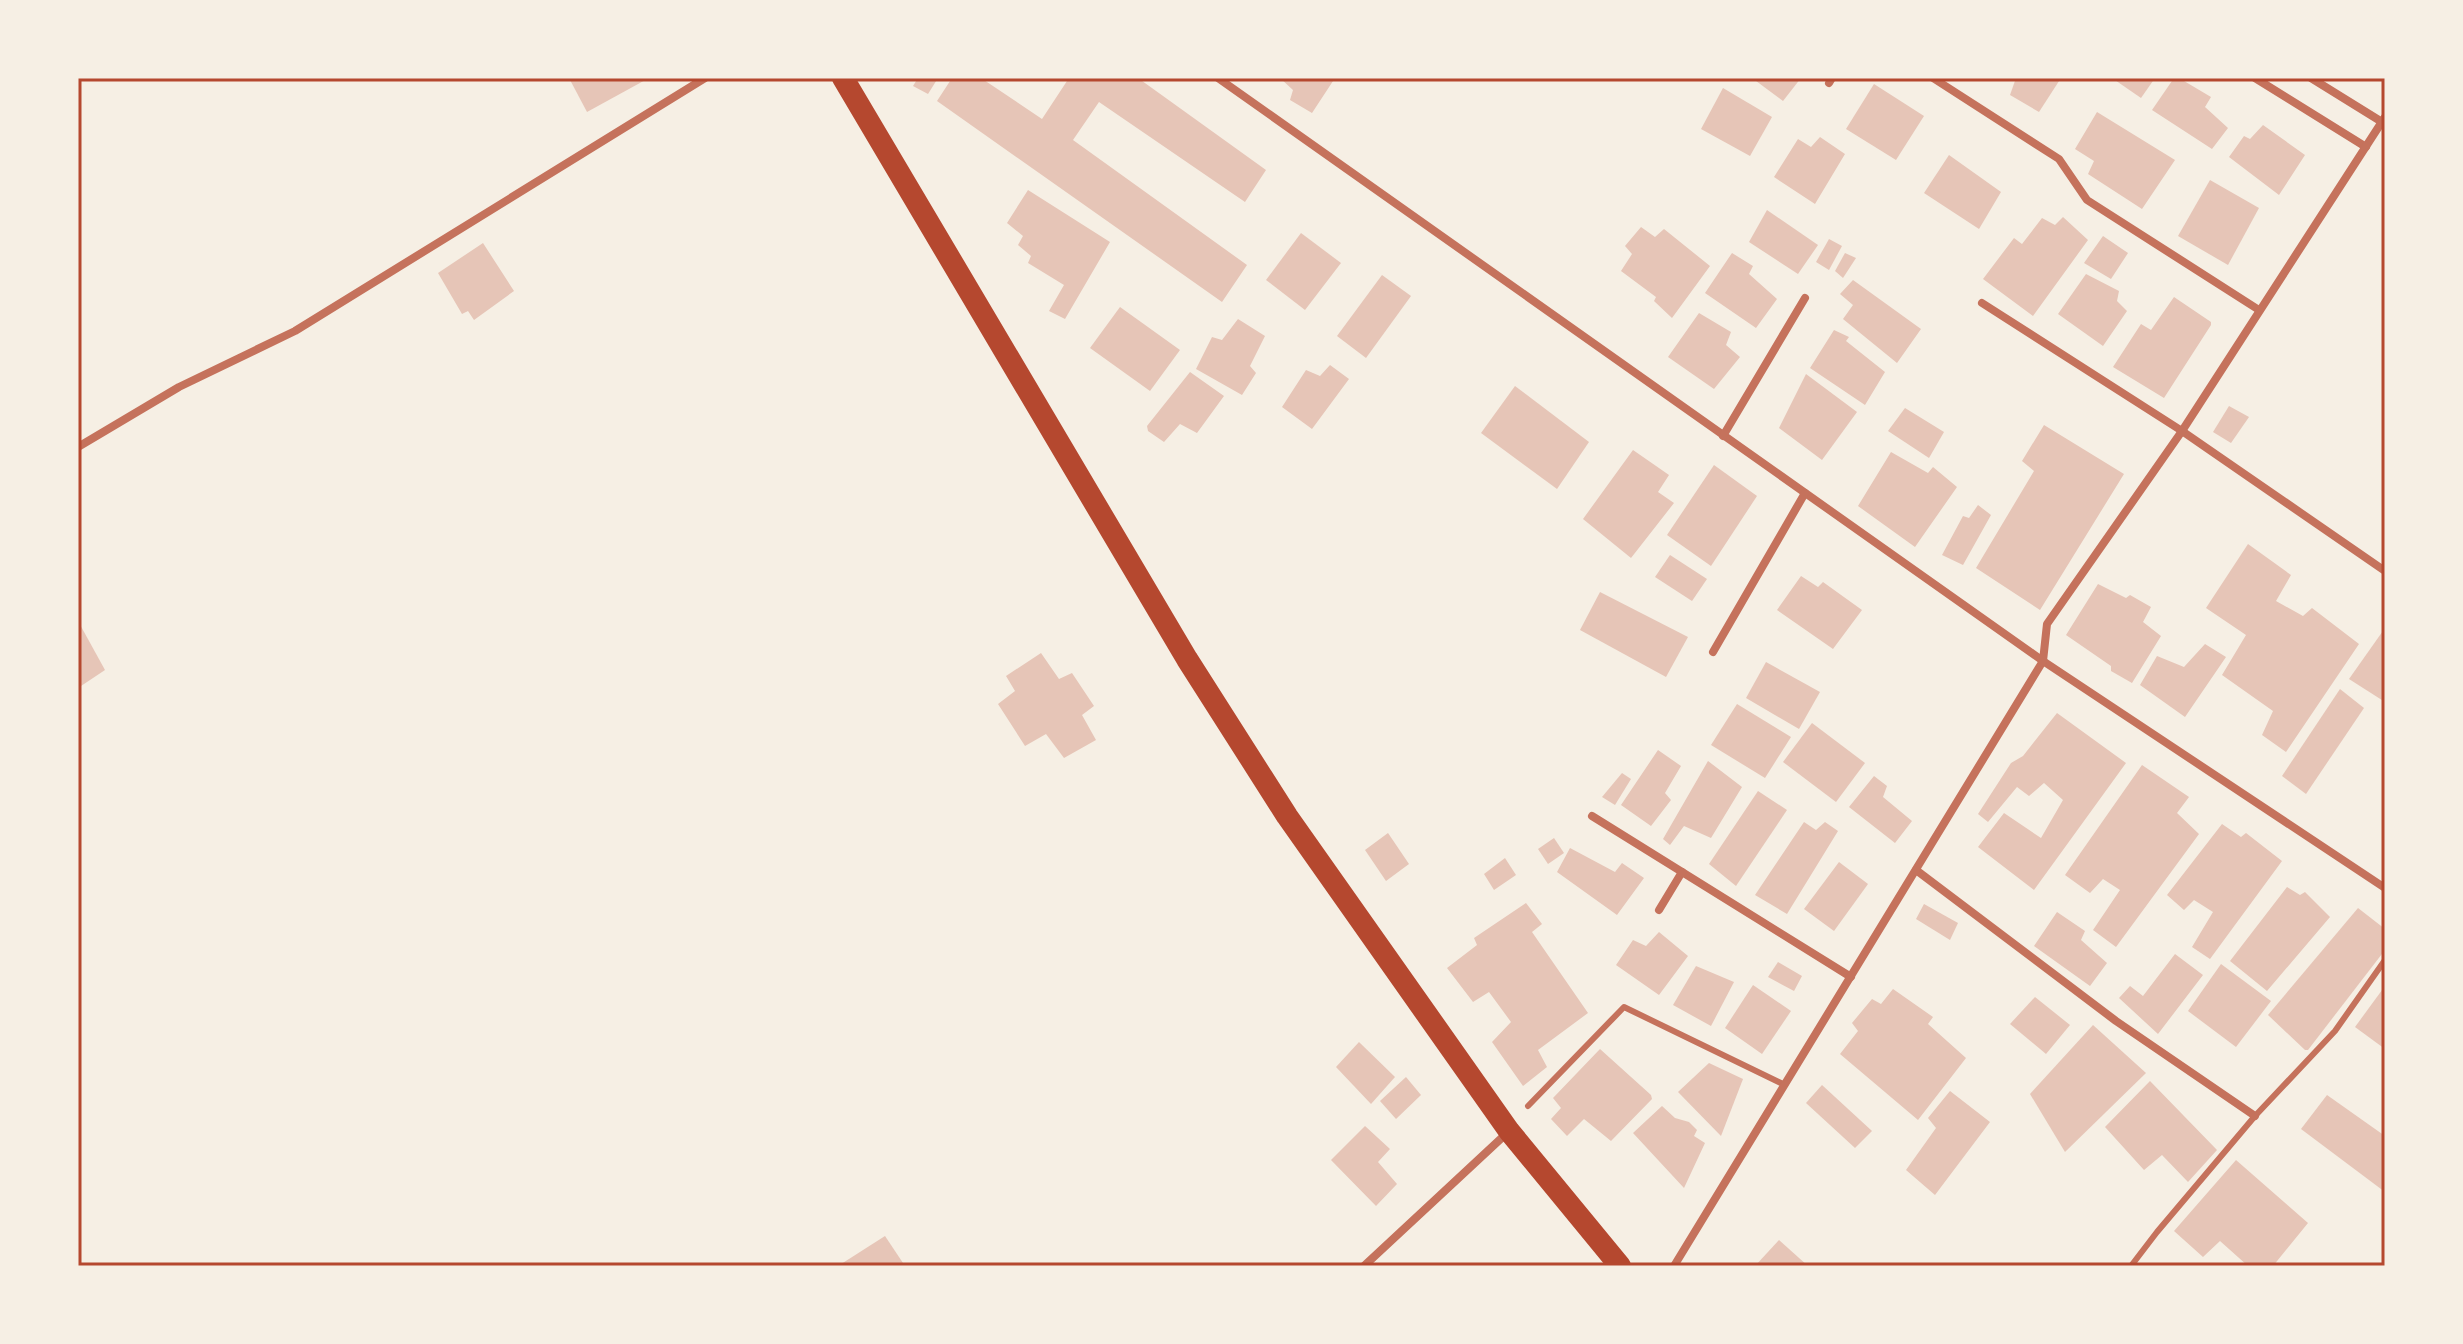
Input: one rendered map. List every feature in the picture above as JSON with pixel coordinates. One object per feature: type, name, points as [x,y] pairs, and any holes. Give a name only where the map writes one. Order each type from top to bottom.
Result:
[{"type":"highway","points":[[843,78],[1187,659],[1287,816],[1509,1131],[1620,1266]]},
{"type":"street","points":[[78,447],[179,387],[295,331],[705,78]]},
{"type":"street","points":[[1933,78],[2059,159],[2087,200],[2259,310]]},
{"type":"street","points":[[2255,78],[2366,147]]},
{"type":"street","points":[[1674,1266],[2043,661],[2047,624],[2182,431],[2383,120],[2311,78]]},
{"type":"street","points":[[1222,79],[2043,661],[2385,888]]},
{"type":"street","points":[[1723,436],[1805,298]]},
{"type":"street","points":[[1982,303],[2182,431],[2385,571]]},
{"type":"street","points":[[1713,652],[1805,493]]},
{"type":"street","points":[[1592,816],[1851,977]]},
{"type":"street","points":[[1916,870],[2116,1021],[2255,1116]]},
{"type":"street","points":[[1659,910],[1682,872]]},
{"type":"street","points":[[1364,1266],[1509,1131]]},
{"type":"lane","points":[[2131,1266],[2255,1116],[2335,1031],[2385,960]]},
{"type":"lane","points":[[1528,1106],[1624,1007],[1785,1085]]},
{"type":"building","points":[[569,78],[649,78],[587,112]]},
{"type":"building","points":[[918,78],[938,78],[928,94],[913,86]]},
{"type":"building","points":[[952,78],[981,78],[1042,119],[1067,81],[1063,78],[1138,78],[1266,170],[1245,202],[1099,102],[1073,140],[1247,265],[1222,302],[937,101]]},
{"type":"building","points":[[1280,78],[1335,78],[1312,113],[1290,100],[1293,90]]},
{"type":"building","points":[[1752,78],[1801,78],[1783,101]]},
{"type":"building","points":[[2016,78],[2061,78],[2039,112],[2010,95]]},
{"type":"building","points":[[2112,78],[2155,78],[2141,98]]},
{"type":"building","points":[[2174,78],[2211,97],[2205,107],[2228,128],[2212,149],[2152,110]]},
{"type":"building","points":[[1874,84],[1924,116],[1896,160],[1846,129]]},
{"type":"building","points":[[1723,88],[1772,117],[1750,156],[1701,129]]},
{"type":"building","points":[[2097,112],[2175,160],[2142,209],[2088,174],[2094,161],[2075,149]]},
{"type":"building","points":[[2263,125],[2305,155],[2279,195],[2229,157],[2244,136],[2250,139]]},
{"type":"building","points":[[1820,137],[1845,154],[1815,204],[1774,177],[1798,139],[1811,147]]},
{"type":"building","points":[[1949,155],[2001,192],[1979,229],[1924,193]]},
{"type":"building","points":[[2210,180],[2259,208],[2228,265],[2178,236]]},
{"type":"building","points":[[1028,190],[1110,242],[1065,319],[1049,311],[1064,285],[1028,263],[1031,256],[1018,245],[1023,236],[1007,223]]},
{"type":"building","points":[[1767,210],[1818,245],[1798,274],[1749,242]]},
{"type":"building","points":[[2063,217],[2088,240],[2033,316],[1983,279],[2014,238],[2022,244],[2042,218],[2055,225]]},
{"type":"building","points":[[1641,227],[1655,237],[1664,229],[1710,266],[1672,318],[1654,301],[1656,297],[1621,271],[1632,254],[1625,246]]},
{"type":"building","points":[[1301,233],[1341,263],[1305,310],[1266,280]]},
{"type":"building","points":[[2103,236],[2128,253],[2111,279],[2084,263]]},
{"type":"building","points":[[1829,239],[1842,246],[1829,270],[1816,262]]},
{"type":"building","points":[[483,243],[514,291],[474,320],[468,311],[462,314],[438,273]]},
{"type":"building","points":[[1732,253],[1753,266],[1749,274],[1777,299],[1756,328],[1705,293]]},
{"type":"building","points":[[1845,253],[1856,258],[1843,278],[1835,271]]},
{"type":"building","points":[[2086,274],[2119,291],[2117,301],[2127,311],[2103,346],[2058,314]]},
{"type":"building","points":[[1382,275],[1411,296],[1366,358],[1337,336]]},
{"type":"building","points":[[1853,280],[1921,329],[1897,363],[1843,319],[1853,305],[1840,294]]},
{"type":"building","points":[[2174,297],[2211,325],[2164,398],[2113,367],[2141,324],[2151,330]]},
{"type":"building","points":[[1120,307],[1180,350],[1150,391],[1090,348]]},
{"type":"building","points":[[1699,313],[1731,332],[1726,345],[1740,357],[1714,389],[1668,357]]},
{"type":"building","points":[[1238,319],[1265,336],[1250,366],[1256,373],[1242,395],[1196,369],[1212,337],[1222,340]]},
{"type":"building","points":[[1834,330],[1849,337],[1846,341],[1885,372],[1865,405],[1810,368]]},
{"type":"building","points":[[1330,365],[1349,379],[1312,429],[1282,407],[1306,370],[1320,376]]},
{"type":"building","points":[[1190,372],[1224,396],[1197,433],[1180,424],[1164,442],[1148,431],[1147,426]]},
{"type":"building","points":[[1806,374],[1857,412],[1822,460],[1779,428]]},
{"type":"building","points":[[1515,386],[1589,442],[1557,489],[1481,433]]},
{"type":"building","points":[[2229,406],[2249,417],[2231,443],[2213,432]]},
{"type":"building","points":[[1905,408],[1944,432],[1929,458],[1888,431]]},
{"type":"building","points":[[2044,425],[2124,474],[2040,610],[1976,568],[2034,471],[2022,461]]},
{"type":"building","points":[[1633,450],[1669,475],[1658,492],[1674,503],[1631,558],[1583,519]]},
{"type":"building","points":[[1891,452],[1928,473],[1933,467],[1957,487],[1915,547],[1858,506]]},
{"type":"building","points":[[1714,465],[1757,496],[1711,566],[1667,535]]},
{"type":"building","points":[[1978,505],[1991,515],[1963,565],[1942,555],[1963,516],[1969,518]]},
{"type":"building","points":[[2248,544],[2291,575],[2276,601],[2303,616],[2312,608],[2359,644],[2286,752],[2262,735],[2273,711],[2222,675],[2246,635],[2206,608]]},
{"type":"building","points":[[1670,555],[1707,579],[1692,601],[1655,577]]},
{"type":"building","points":[[1801,576],[1818,587],[1823,582],[1862,610],[1833,649],[1777,610]]},
{"type":"building","points":[[2098,584],[2126,598],[2130,595],[2151,607],[2143,622],[2161,636],[2132,683],[2111,671],[2111,666],[2066,635]]},
{"type":"building","points":[[1600,592],[1688,637],[1666,677],[1580,630]]},
{"type":"building","points":[[78,621],[105,670],[78,688]]},
{"type":"building","points":[[2385,628],[2385,702],[2349,679]]},
{"type":"building","points":[[2205,644],[2226,657],[2185,717],[2140,685],[2157,656],[2184,667]]},
{"type":"building","points":[[1041,653],[1059,679],[1072,673],[1094,706],[1082,715],[1096,740],[1064,758],[1046,734],[1025,746],[998,704],[1015,691],[1006,676]]},
{"type":"building","points":[[1766,662],[1820,692],[1799,729],[1746,698]]},
{"type":"building","points":[[2340,689],[2364,708],[2306,794],[2282,776]]},
{"type":"building","points":[[1737,704],[1791,737],[1765,778],[1711,745]]},
{"type":"building","points":[[2057,713],[2126,763],[2034,890],[1978,847],[2004,813],[2041,838],[2063,800],[2044,783],[2029,796],[2017,787],[1988,822],[1978,814],[2011,763],[2023,756]]},
{"type":"building","points":[[1812,723],[1865,763],[1836,802],[1783,762]]},
{"type":"building","points":[[1658,750],[1681,766],[1665,793],[1671,800],[1651,826],[1621,805]]},
{"type":"building","points":[[1708,761],[1742,787],[1711,838],[1684,826],[1670,845],[1663,839]]},
{"type":"building","points":[[2142,765],[2189,797],[2177,813],[2199,834],[2116,947],[2093,930],[2120,890],[2103,879],[2090,893],[2065,875]]},
{"type":"building","points":[[1622,773],[1631,779],[1615,805],[1602,797]]},
{"type":"building","points":[[1874,776],[1887,786],[1883,797],[1912,821],[1895,843],[1849,807]]},
{"type":"building","points":[[1758,791],[1787,810],[1736,886],[1709,864]]},
{"type":"building","points":[[1804,822],[1816,830],[1825,822],[1838,831],[1787,914],[1755,895]]},
{"type":"building","points":[[2222,824],[2241,837],[2246,833],[2282,861],[2210,959],[2192,947],[2213,912],[2194,900],[2184,910],[2167,895]]},
{"type":"building","points":[[1388,833],[1409,864],[1386,881],[1365,850]]},
{"type":"building","points":[[1554,838],[1564,853],[1548,864],[1538,849]]},
{"type":"building","points":[[1570,848],[1615,872],[1622,863],[1644,878],[1617,915],[1557,872]]},
{"type":"building","points":[[1505,858],[1516,875],[1494,890],[1484,874]]},
{"type":"building","points":[[1839,862],[1868,884],[1834,931],[1804,909]]},
{"type":"building","points":[[2287,887],[2300,895],[2305,892],[2330,917],[2267,991],[2230,961]]},
{"type":"building","points":[[1526,903],[1542,924],[1532,932],[1588,1013],[1538,1050],[1547,1067],[1523,1086],[1492,1042],[1511,1022],[1489,992],[1473,1002],[1447,968],[1477,945],[1474,938]]},
{"type":"building","points":[[1924,904],[1958,923],[1950,940],[1916,919]]},
{"type":"building","points":[[2358,908],[2385,929],[2385,950],[2305,1050],[2268,1015]]},
{"type":"building","points":[[2057,912],[2085,931],[2081,940],[2107,963],[2090,986],[2034,946]]},
{"type":"building","points":[[1659,932],[1688,956],[1659,995],[1616,965],[1633,940],[1646,946]]},
{"type":"building","points":[[2175,954],[2203,975],[2158,1034],[2119,998],[2130,986],[2143,996]]},
{"type":"building","points":[[1778,962],[1802,976],[1794,991],[1768,977]]},
{"type":"building","points":[[2221,964],[2271,1001],[2236,1047],[2188,1011]]},
{"type":"building","points":[[1696,966],[1734,982],[1711,1026],[1673,1005]]},
{"type":"building","points":[[1753,985],[1791,1011],[1762,1054],[1725,1028]]},
{"type":"building","points":[[2385,986],[2385,1049],[2355,1027]]},
{"type":"building","points":[[1893,989],[1933,1017],[1928,1024],[1966,1058],[1918,1120],[1840,1054],[1858,1031],[1852,1023],[1872,999],[1881,1004]]},
{"type":"building","points":[[2035,997],[2070,1025],[2046,1054],[2010,1024]]},
{"type":"building","points":[[2093,1025],[2146,1073],[2065,1152],[2030,1094]]},
{"type":"building","points":[[1359,1042],[1395,1077],[1371,1104],[1336,1067]]},
{"type":"building","points":[[1600,1049],[1652,1099],[1611,1141],[1584,1119],[1567,1136],[1551,1119],[1561,1108],[1553,1098]]},
{"type":"building","points":[[1709,1063],[1743,1079],[1721,1136],[1678,1092]]},
{"type":"building","points":[[1406,1077],[1421,1095],[1396,1119],[1380,1101]]},
{"type":"building","points":[[2150,1081],[2217,1150],[2188,1182],[2162,1155],[2144,1170],[2105,1127]]},
{"type":"building","points":[[1822,1085],[1872,1131],[1855,1148],[1806,1103]]},
{"type":"building","points":[[1950,1091],[1990,1122],[1935,1195],[1906,1170],[1936,1128],[1928,1118]]},
{"type":"building","points":[[2327,1095],[2385,1136],[2385,1192],[2301,1129]]},
{"type":"building","points":[[1662,1106],[1675,1118],[1689,1122],[1697,1130],[1694,1136],[1705,1143],[1684,1188],[1633,1133]]},
{"type":"building","points":[[1365,1126],[1390,1149],[1378,1162],[1397,1184],[1376,1206],[1331,1160]]},
{"type":"building","points":[[2236,1160],[2308,1223],[2273,1266],[2248,1266],[2220,1241],[2203,1257],[2174,1231]]},
{"type":"building","points":[[885,1236],[905,1266],[838,1266]]},
{"type":"building","points":[[1779,1240],[1808,1266],[1755,1266]]}]
